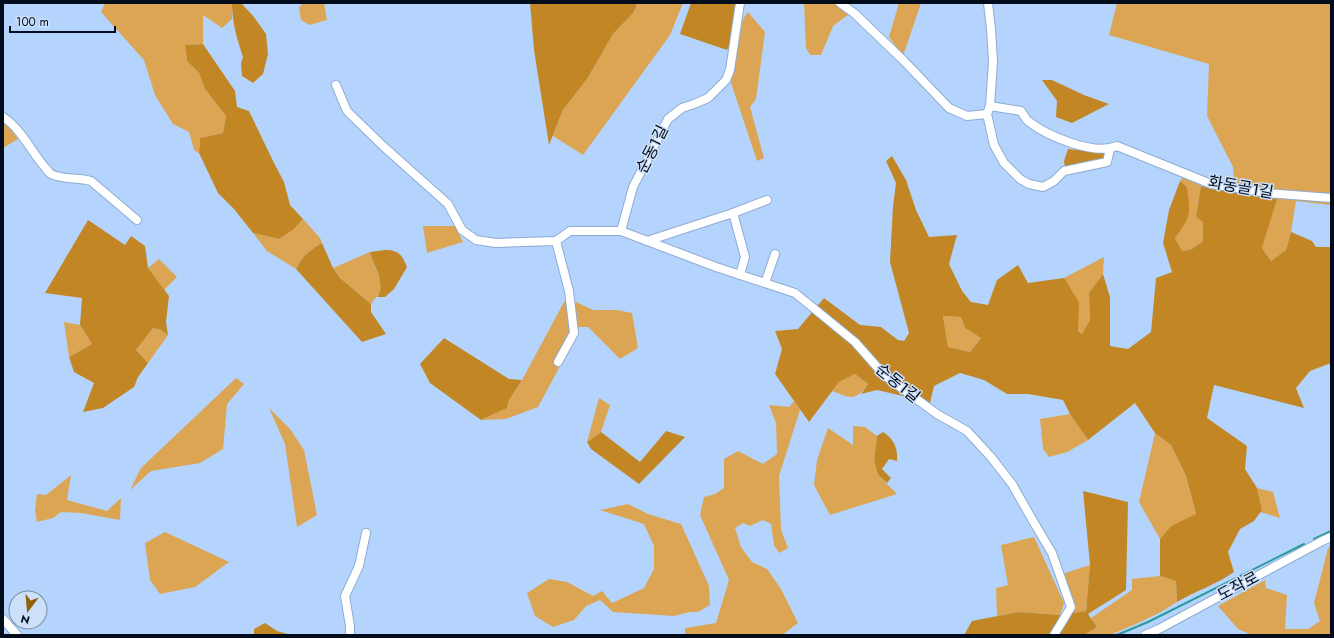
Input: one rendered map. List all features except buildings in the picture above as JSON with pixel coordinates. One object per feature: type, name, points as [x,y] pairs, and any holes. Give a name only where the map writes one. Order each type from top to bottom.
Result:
[{"type":"street","name":"순동1길","points":[[621,230],[632,187],[668,119],[682,108],[708,98],[726,80],[730,70],[740,3]]},
{"type":"street","points":[[840,3],[860,18],[949,108],[967,116],[987,114]]},
{"type":"street","points":[[988,3],[993,62],[990,106],[987,114],[994,145],[1004,163],[1020,179],[1029,184],[1043,187],[1054,181],[1064,171],[1107,162],[1110,149]]},
{"type":"street","points":[[336,85],[347,111],[448,204],[462,230],[476,240],[496,243],[556,241],[568,291],[574,333],[558,362]]},
{"type":"street","name":"화동골1길","points":[[990,106],[1021,111],[1028,120],[1063,140],[1081,147],[1110,149],[1117,146],[1211,184],[1268,193],[1331,198]]},
{"type":"street","points":[[3,117],[13,123],[33,153],[50,173],[64,177],[84,178],[91,181],[137,220]]},
{"type":"street","points":[[647,241],[733,213],[766,200]]},
{"type":"street","points":[[733,213],[745,256],[740,275]]},
{"type":"street","name":"순동1길","points":[[556,241],[570,231],[621,230],[740,275],[795,293],[854,342],[885,376],[938,414],[967,431],[991,457],[1012,484],[1052,552],[1071,607],[1054,635]]},
{"type":"street","points":[[765,283],[775,254]]},
{"type":"street","points":[[350,635],[345,596],[359,566],[366,533]]},
{"type":"street","name":"도작로","points":[[1145,635],[1159,629],[1331,537]]},
{"type":"street","points":[[3,619],[16,635]]},
{"type":"shaded area","points":[[105,3],[232,3],[232,19],[222,28],[203,15],[203,44],[185,45],[187,61],[199,73],[205,89],[226,116],[223,133],[200,138],[199,153],[194,150],[189,132],[173,124],[155,95],[144,60],[101,12]]},
{"type":"shaded area","points":[[232,3],[241,3],[254,17],[266,34],[268,54],[263,74],[253,83],[242,76],[241,63],[243,57],[235,30]]},
{"type":"shaded area","points":[[304,3],[324,3],[327,20],[309,25],[301,20],[299,7]]},
{"type":"shaded area","points":[[530,3],[637,3],[634,12],[613,34],[587,79],[563,110],[549,145],[534,50]]},
{"type":"shaded area","points":[[637,3],[683,3],[670,35],[583,155],[553,136],[563,110],[587,79],[613,34],[634,12]]},
{"type":"shaded area","points":[[691,3],[736,3],[730,45],[727,50],[680,34]]},
{"type":"shaded area","points":[[804,3],[833,3],[849,14],[833,26],[821,55],[810,55],[806,48]]},
{"type":"shaded area","points":[[899,3],[921,3],[903,56],[889,37]]},
{"type":"shaded area","points":[[1117,3],[1331,3],[1331,205],[1296,201],[1291,232],[1286,250],[1271,261],[1262,248],[1276,199],[1235,193],[1233,167],[1207,116],[1209,64],[1109,35]]},
{"type":"shaded area","points":[[748,12],[765,32],[756,99],[750,107],[764,158],[757,161],[731,83],[743,19]]},
{"type":"shaded area","points":[[203,44],[235,91],[237,107],[249,111],[284,182],[290,205],[303,219],[293,230],[279,239],[253,233],[234,209],[218,193],[199,153],[200,138],[223,133],[226,116],[205,89],[199,73],[187,61],[185,45]]},
{"type":"shaded area","points":[[1042,80],[1052,80],[1084,95],[1109,104],[1072,123],[1056,117],[1057,101]]},
{"type":"shaded area","points":[[3,122],[7,124],[18,139],[3,148]]},
{"type":"shaded area","points":[[1068,149],[1107,153],[1101,168],[1066,174],[1064,161]]},
{"type":"shaded area","points":[[892,156],[906,180],[916,210],[929,237],[957,235],[949,264],[962,291],[971,302],[988,305],[997,280],[1018,265],[1028,283],[1064,278],[1079,302],[1078,331],[1082,334],[1090,320],[1089,293],[1103,274],[1110,297],[1110,346],[1128,349],[1151,332],[1156,278],[1172,272],[1163,243],[1169,210],[1180,181],[1187,187],[1189,203],[1187,219],[1175,238],[1182,251],[1192,249],[1203,241],[1203,222],[1196,217],[1201,186],[1277,199],[1262,248],[1271,261],[1286,250],[1291,232],[1312,241],[1316,247],[1331,247],[1331,363],[1310,371],[1296,388],[1304,408],[1214,385],[1207,418],[1247,446],[1245,469],[1257,488],[1262,510],[1254,521],[1240,529],[1228,552],[1234,572],[1177,602],[1176,581],[1160,576],[1160,539],[1171,526],[1196,514],[1186,476],[1171,445],[1155,433],[1135,403],[1088,440],[1070,414],[1063,400],[1028,394],[1007,394],[984,380],[960,373],[934,386],[930,403],[926,410],[903,396],[877,390],[861,394],[868,384],[855,374],[839,382],[809,422],[775,374],[782,349],[775,331],[798,329],[824,298],[860,325],[881,327],[898,340],[904,341],[909,333],[890,262],[893,206],[896,183],[886,161]],"holes":[[[943,316],[961,317],[965,328],[981,338],[970,352],[948,347]]]},
{"type":"shaded area","points":[[1184,176],[1201,186],[1196,217],[1203,222],[1203,241],[1192,249],[1182,251],[1175,238],[1185,224],[1187,187],[1180,181]]},
{"type":"shaded area","points":[[303,219],[320,238],[322,243],[301,260],[296,269],[267,251],[253,233],[279,239],[293,230]]},
{"type":"shaded area","points":[[88,220],[125,245],[131,236],[145,246],[148,268],[169,296],[166,322],[168,335],[161,330],[153,328],[136,350],[148,363],[138,377],[134,387],[103,408],[83,412],[94,383],[74,372],[69,357],[92,344],[80,325],[82,298],[45,293]]},
{"type":"shaded area","points":[[423,226],[455,226],[463,242],[427,253]]},
{"type":"shaded area","points":[[322,243],[333,268],[340,278],[371,304],[371,312],[386,334],[362,342],[296,269],[301,260],[307,254]]},
{"type":"shaded area","points":[[385,250],[397,252],[407,267],[394,289],[385,297],[377,297],[381,286],[370,252]]},
{"type":"shaded area","points":[[370,252],[381,283],[380,292],[371,304],[340,278],[333,268]]},
{"type":"shaded area","points":[[1104,257],[1103,274],[1089,293],[1090,320],[1083,334],[1078,331],[1064,278]]},
{"type":"shaded area","points":[[159,259],[177,277],[164,290],[148,268]]},
{"type":"shaded area","points":[[564,302],[576,302],[593,310],[617,310],[632,313],[638,348],[620,359],[588,327],[578,327],[559,368],[538,407],[506,419],[481,420],[507,408],[509,400],[522,380]]},
{"type":"shaded area","points":[[943,316],[961,317],[965,328],[981,338],[970,352],[948,347]]},
{"type":"shaded area","points":[[64,322],[80,325],[92,344],[69,357]]},
{"type":"shaded area","points":[[153,328],[161,330],[168,335],[148,363],[136,350]]},
{"type":"shaded area","points":[[444,338],[509,379],[522,380],[509,400],[507,408],[481,420],[430,383],[420,364]]},
{"type":"shaded area","points":[[855,374],[868,384],[860,394],[848,397],[832,391],[839,382]]},
{"type":"shaded area","points":[[236,378],[244,384],[227,404],[223,449],[200,463],[151,471],[130,490],[141,468]]},
{"type":"shaded area","points":[[599,398],[610,405],[601,432],[587,442]]},
{"type":"shaded area","points":[[794,401],[800,410],[779,476],[781,530],[788,548],[779,553],[774,545],[771,524],[763,520],[750,526],[743,523],[735,528],[741,547],[752,562],[767,569],[781,589],[798,623],[782,635],[685,635],[685,628],[716,623],[729,580],[700,515],[704,497],[715,494],[724,488],[724,459],[738,451],[763,464],[777,454],[776,423],[769,405],[789,407]]},
{"type":"shaded area","points":[[269,408],[290,429],[304,450],[317,515],[297,527],[285,444]]},
{"type":"shaded area","points":[[1070,414],[1088,440],[1067,452],[1049,457],[1043,449],[1040,419]]},
{"type":"shaded area","points":[[853,426],[865,427],[877,436],[874,460],[878,475],[897,494],[830,515],[814,485],[817,460],[828,428],[853,445]]},
{"type":"shaded area","points":[[666,431],[685,437],[639,484],[591,449],[587,442],[601,432],[640,462]]},
{"type":"shaded area","points":[[883,432],[893,441],[897,456],[897,461],[889,459],[882,469],[891,478],[887,483],[878,475],[874,460],[877,436]]},
{"type":"shaded area","points":[[1155,433],[1171,445],[1186,476],[1196,515],[1171,526],[1160,539],[1139,502]]},
{"type":"shaded area","points":[[71,475],[67,500],[107,511],[121,498],[120,520],[81,513],[61,512],[53,518],[37,522],[35,510],[37,494],[46,495]]},
{"type":"shaded area","points":[[1257,488],[1273,492],[1280,518],[1260,512],[1262,510]]},
{"type":"shaded area","points":[[1083,491],[1128,502],[1126,590],[1088,614],[1097,627],[1084,635],[964,635],[972,621],[1018,612],[1060,615],[1086,611],[1090,565]]},
{"type":"shaded area","points":[[628,504],[648,514],[681,524],[709,586],[710,605],[698,612],[690,612],[674,616],[613,612],[600,600],[586,606],[574,620],[553,627],[535,616],[527,593],[549,579],[567,582],[593,596],[602,591],[612,603],[644,588],[654,569],[654,546],[644,524],[600,510]]},
{"type":"shaded area","points":[[165,532],[229,562],[195,587],[160,594],[150,580],[145,543]]},
{"type":"shaded area","points":[[1034,537],[1064,603],[1060,615],[1018,612],[997,616],[996,588],[1008,585],[1001,545]]},
{"type":"shaded area","points":[[1331,546],[1331,635],[1252,635],[1238,629],[1218,606],[1265,580],[1266,588],[1287,595],[1285,629],[1308,629],[1320,621],[1314,603],[1328,548]]},
{"type":"shaded area","points":[[1090,565],[1086,611],[1073,613],[1065,573]]},
{"type":"shaded area","points":[[1160,576],[1176,581],[1177,602],[1161,612],[1110,635],[1084,635],[1097,627],[1091,618],[1132,590],[1132,579]]},
{"type":"shaded area","points":[[265,623],[277,631],[291,635],[254,635],[254,629]]},
{"type":"waterway","points":[[1314,539],[1331,531]]},
{"type":"waterway","points":[[1117,635],[1148,622],[1304,544]]}]
